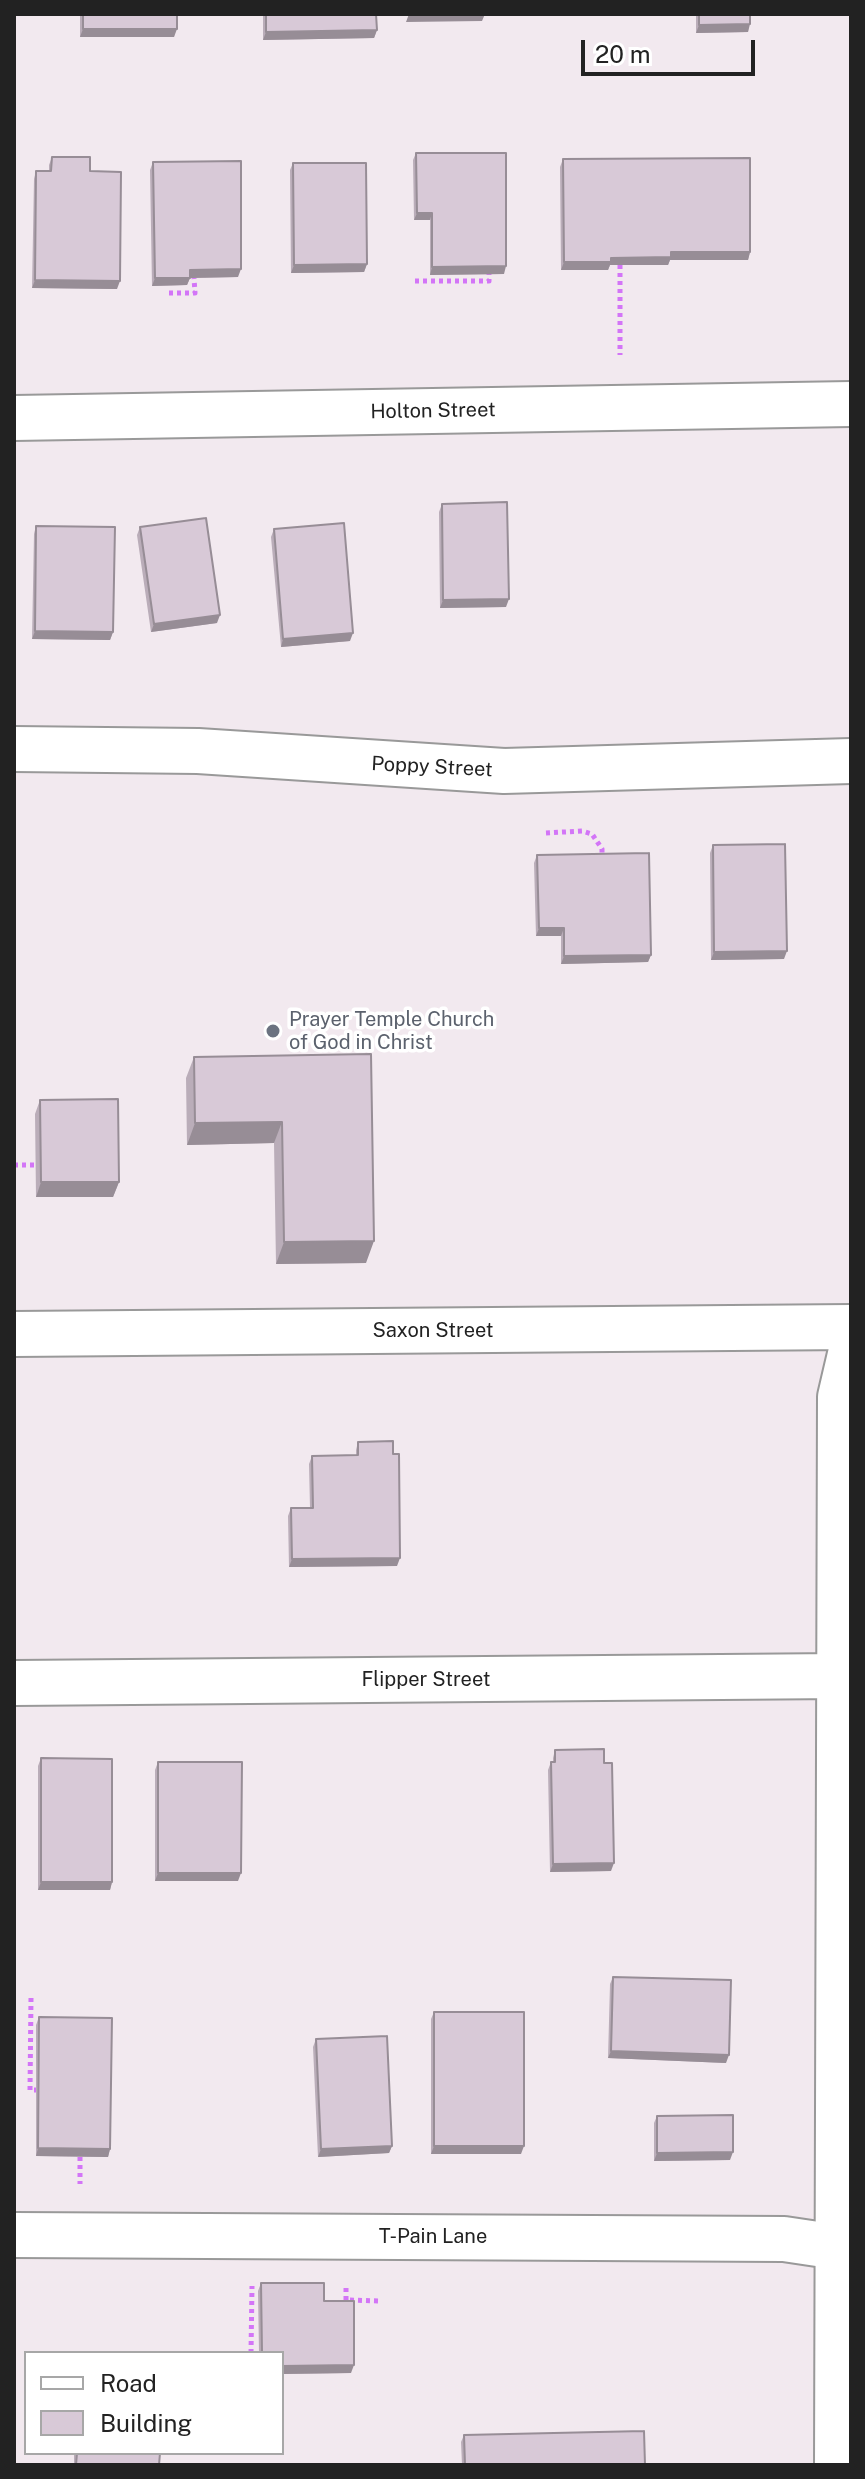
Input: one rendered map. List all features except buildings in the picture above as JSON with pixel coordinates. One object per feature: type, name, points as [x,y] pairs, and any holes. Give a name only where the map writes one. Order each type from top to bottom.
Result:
[{"type":"street","name":"Holton Street","points":[[14,418],[851,404]]},
{"type":"street","name":"Poppy Street","points":[[14,749],[198,751],[504,771],[851,761]]},
{"type":"street","name":"Saxon Street","points":[[14,1334],[851,1327]]},
{"type":"street","points":[[837,2465],[844,2248],[840,1397],[851,1350]]},
{"type":"street","name":"Flipper Street","points":[[14,1683],[839,1676]]},
{"type":"street","name":"T-Pain Lane","points":[[14,2235],[784,2239],[844,2248]]},
{"type":"path","points":[[620,265],[620,408]]},
{"type":"path","points":[[415,281],[489,281],[489,274]]},
{"type":"path","points":[[169,293],[195,293],[194,278]]},
{"type":"path","points":[[546,833],[582,831],[592,834],[602,849],[603,862]]},
{"type":"path","points":[[14,1165],[36,1165]]},
{"type":"path","points":[[31,1998],[30,2090],[36,2090]]},
{"type":"path","points":[[251,2351],[252,2283]]},
{"type":"path","points":[[346,2283],[346,2300],[379,2301]]},
{"type":"place","name":"Prayer Temple Church of God in Christ","points":[[273,1031]]}]
